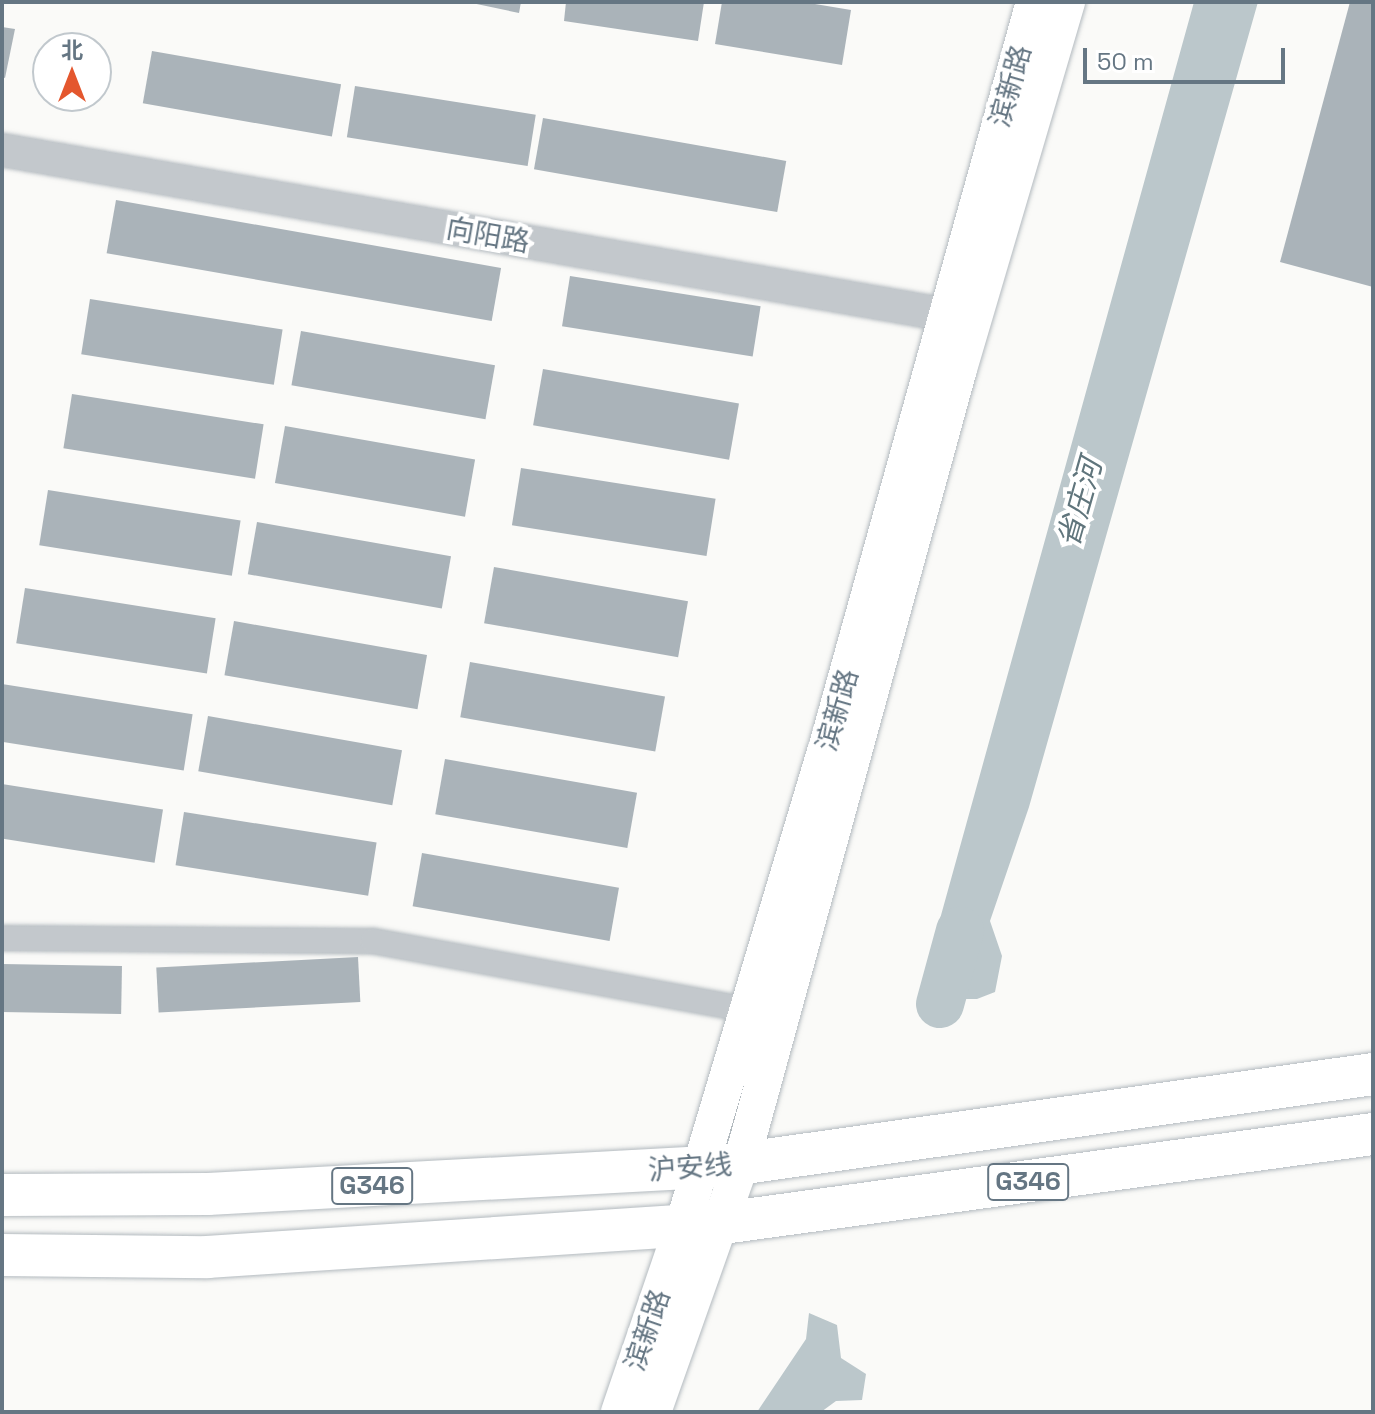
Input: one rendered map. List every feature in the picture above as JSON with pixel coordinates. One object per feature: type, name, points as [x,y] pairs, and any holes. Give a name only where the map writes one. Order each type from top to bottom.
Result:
[{"type":"highway","name":"沪安线","points":[[2,1195],[208,1194],[700,1168],[1373,1074]]},
{"type":"highway","name":"沪安线","points":[[2,1255],[207,1257],[703,1224],[1373,1134]]},
{"type":"main road","name":"滨新路","points":[[619,1412],[703,1224],[741,1164],[959,321],[1034,2]]},
{"type":"main road","name":"滨新路","points":[[653,1412],[703,1224],[700,1168],[959,321],[1067,2]]},
{"type":"street","name":"向阳路","points":[[2,150],[959,321]]},
{"type":"street","points":[[2,938],[373,941],[748,1010]]},
{"type":"water","points":[[1194,2],[1258,2],[1029,807],[990,921],[1002,956],[995,992],[977,999],[946,999],[925,973]]},
{"type":"water","points":[[809,1313],[837,1325],[841,1358],[866,1374],[862,1400],[836,1401],[821,1412],[757,1412],[806,1339]]},
{"type":"building","points":[[467,2],[521,2],[519,13]]},
{"type":"building","points":[[566,2],[704,2],[698,41],[564,21]]},
{"type":"building","points":[[722,2],[803,2],[851,10],[842,65],[715,44]]},
{"type":"building","points":[[1350,2],[1373,2],[1373,287],[1280,262]]},
{"type":"building","points":[[2,27],[15,29],[5,78],[2,77]]},
{"type":"building","points":[[152,51],[341,84],[332,137],[143,103]]},
{"type":"building","points":[[355,86],[536,115],[528,166],[347,137]]},
{"type":"building","points":[[543,118],[786,161],[777,212],[534,169]]},
{"type":"building","points":[[116,200],[501,268],[492,321],[107,253]]},
{"type":"building","points":[[570,276],[761,306],[753,357],[562,326]]},
{"type":"building","points":[[90,299],[283,330],[274,385],[81,354]]},
{"type":"building","points":[[301,331],[495,365],[485,419],[291,385]]},
{"type":"building","points":[[543,369],[739,404],[729,460],[533,425]]},
{"type":"building","points":[[72,394],[264,424],[255,479],[63,448]]},
{"type":"building","points":[[285,426],[475,460],[465,517],[275,483]]},
{"type":"building","points":[[521,468],[716,499],[707,556],[512,525]]},
{"type":"building","points":[[48,490],[241,521],[232,576],[39,545]]},
{"type":"building","points":[[257,522],[451,556],[442,608],[248,574]]},
{"type":"building","points":[[494,567],[688,601],[678,657],[484,623]]},
{"type":"building","points":[[25,588],[216,618],[207,674],[16,643]]},
{"type":"building","points":[[234,621],[427,655],[417,709],[224,675]]},
{"type":"building","points":[[470,662],[665,696],[655,752],[460,717]]},
{"type":"building","points":[[2,684],[193,714],[184,770],[2,742]]},
{"type":"building","points":[[208,716],[402,750],[392,805],[198,771]]},
{"type":"building","points":[[445,759],[637,793],[627,848],[435,814]]},
{"type":"building","points":[[2,784],[163,809],[155,863],[2,839]]},
{"type":"building","points":[[184,812],[377,843],[368,896],[176,865]]},
{"type":"building","points":[[422,853],[619,888],[610,941],[413,906]]},
{"type":"building","points":[[358,957],[360,1002],[159,1013],[156,968]]},
{"type":"building","points":[[2,964],[122,966],[121,1014],[2,1012]]},
{"type":"waterway","name":"省庄河","points":[[940,1004],[960,931]]}]
